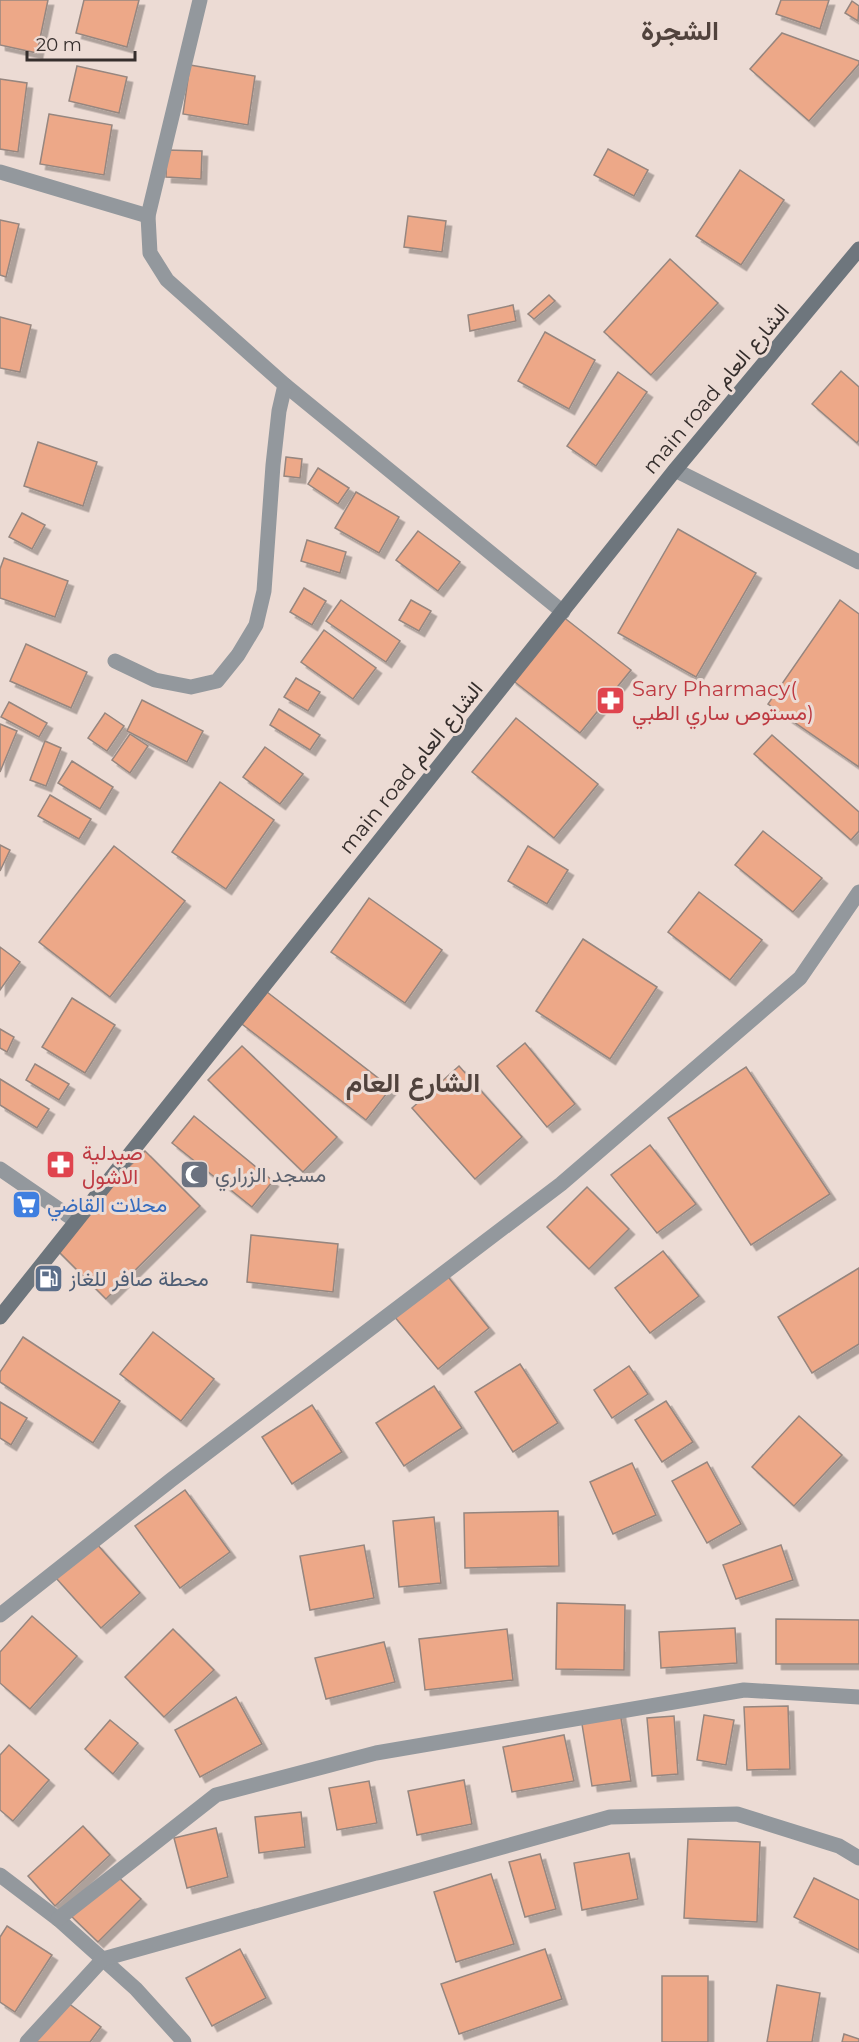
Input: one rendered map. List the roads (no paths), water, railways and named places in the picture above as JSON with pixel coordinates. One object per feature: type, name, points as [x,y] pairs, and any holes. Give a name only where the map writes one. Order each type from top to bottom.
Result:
[{"type":"main road","name":"main road الشارع العام","points":[[0,1317],[675,470],[859,249]]},
{"type":"street","points":[[200,0],[148,216],[150,253],[167,280],[285,385],[563,612]]},
{"type":"street","points":[[0,172],[148,216]]},
{"type":"street","points":[[115,661],[155,680],[191,687],[217,681],[238,655],[256,625],[264,591],[273,465],[279,411],[285,385]]},
{"type":"street","points":[[675,470],[859,562]]},
{"type":"street","points":[[0,1615],[171,1480],[561,1184],[800,978],[859,892]]},
{"type":"street","points":[[0,1169],[76,1221]]},
{"type":"street","points":[[58,1919],[216,1795],[376,1753],[744,1690],[859,1697]]},
{"type":"street","points":[[27,2042],[103,1959],[610,1817],[737,1814],[839,1846],[859,1858]]},
{"type":"street","points":[[0,1875],[58,1919],[103,1959],[136,1989],[184,2042]]},
{"type":"place","name":"Sary Pharmacy( مستوص ساري الطبي)","points":[[611,701]]},
{"type":"place","name":"صيدلية الاشول","points":[[61,1165]]},
{"type":"place","name":"مسجد الزراري","points":[[194,1175]]},
{"type":"place","name":"محلات القاضي","points":[[26,1205]]},
{"type":"place","name":"محطة صافر للغاز","points":[[48,1279]]},
{"type":"district","name":"الشجرة","points":[[680,31]]},
{"type":"district","name":"الشارع العام","points":[[413,1083]]}]
